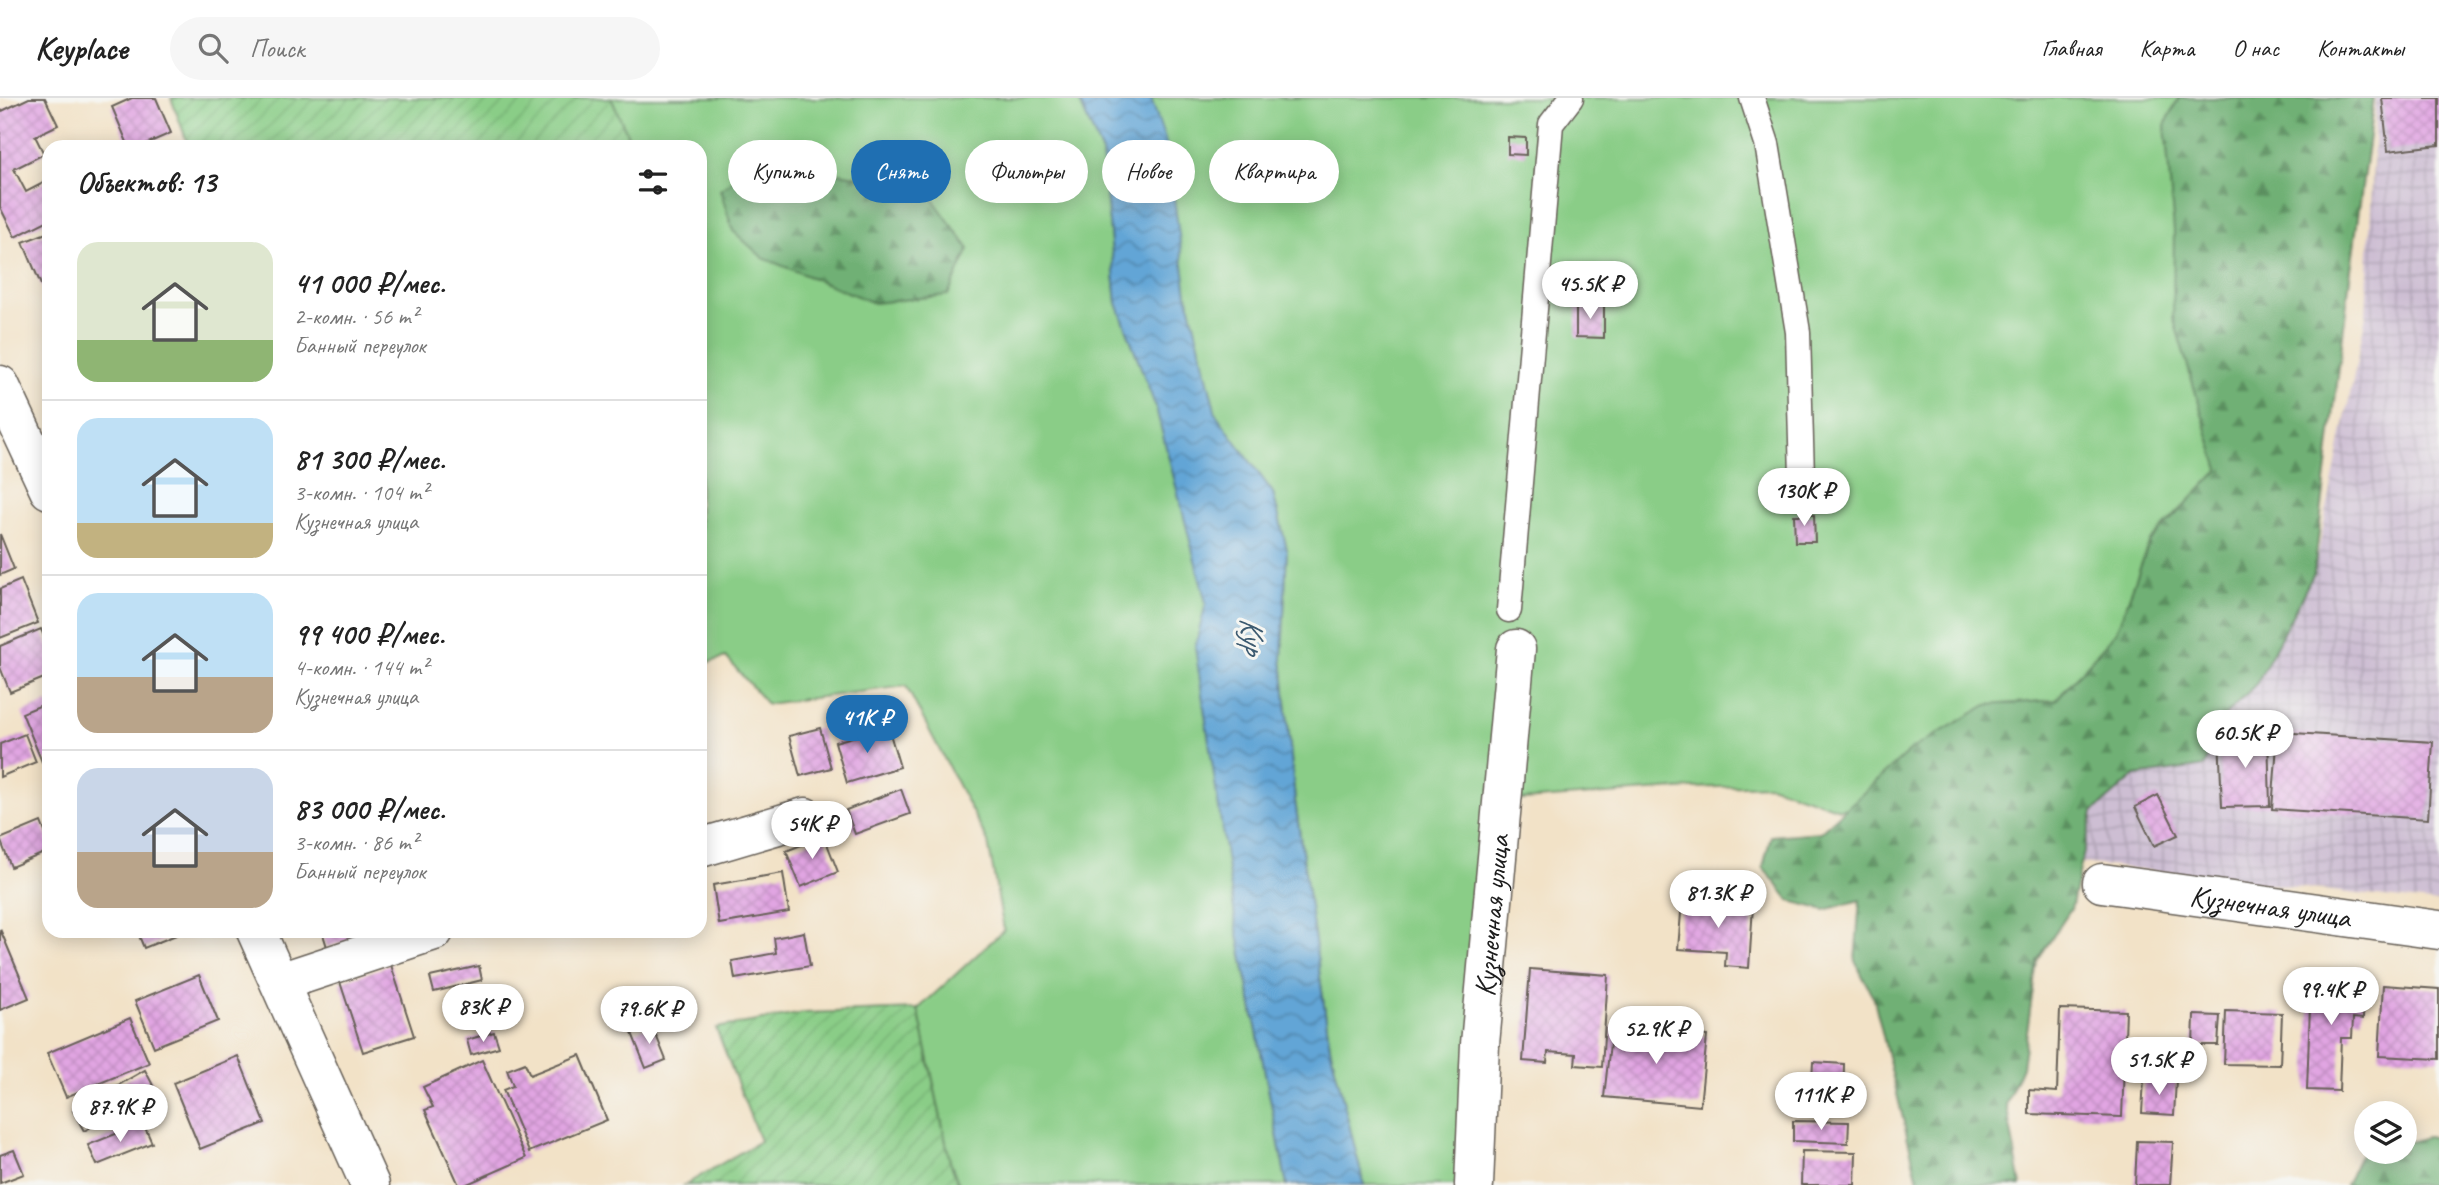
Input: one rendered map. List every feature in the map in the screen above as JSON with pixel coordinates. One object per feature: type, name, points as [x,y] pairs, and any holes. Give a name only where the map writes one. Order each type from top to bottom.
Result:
[{"type":"street","points":[[0,385],[42,475]]},
{"type":"street","name":"Кузнечная улица","points":[[1474,1185],[1481,1031],[1516,649]]},
{"type":"street","points":[[707,846],[804,817]]},
{"type":"street","name":"Кузнечная улица","points":[[2102,883],[2439,930]]},
{"type":"street","points":[[259,938],[370,1185]]},
{"type":"street","points":[[279,982],[413,938]]},
{"type":"lane","points":[[1509,610],[1551,124],[1572,98]]},
{"type":"lane","points":[[1752,98],[1767,144],[1798,332],[1802,477]]},
{"type":"shaded area","points":[[2376,98],[2439,98],[2439,903],[2081,863],[2093,812],[2135,776],[2205,765],[2217,724],[2257,683],[2314,573],[2366,315]]},
{"type":"green space","points":[[171,98],[611,98],[630,140],[186,140]]},
{"type":"green space","points":[[611,98],[1078,98],[1102,153],[1102,203],[1107,203],[1117,303],[1156,408],[1207,603],[1196,647],[1236,924],[1287,1185],[959,1185],[950,1162],[918,1009],[1004,930],[988,842],[906,686],[767,704],[726,657],[707,663],[707,140],[630,140]]},
{"type":"green space","points":[[1151,98],[2236,98],[2244,356],[2185,672],[1895,801],[1839,809],[1770,785],[1494,802],[1461,1185],[1364,1185],[1330,1047],[1295,801],[1282,658],[1287,549],[1273,493],[1216,415],[1187,294],[1170,203],[1195,203],[1195,140],[1159,140]]},
{"type":"green space","points":[[2179,98],[2374,98],[2314,573],[2257,683],[2217,724],[2205,766],[2135,776],[2093,812],[2071,909],[2037,961],[2022,1067],[2006,1104],[2021,1185],[1919,1185],[1874,999],[1855,961],[1860,900],[1825,910],[1790,901],[1763,867],[1771,836],[1820,832],[1913,748],[1987,705],[2056,700],[2116,632],[2150,541],[2219,470],[2173,317],[2174,231],[2165,125]]},
{"type":"green space","points":[[837,173],[851,175],[851,203],[936,203],[969,249],[948,295],[874,303],[763,258],[733,231],[720,190],[728,184],[728,203],[837,203]]},
{"type":"green space","points":[[918,1009],[950,1162],[959,1185],[685,1185],[760,1141],[716,1028],[804,1013]]},
{"type":"green space","points":[[2439,1137],[2439,1185],[2346,1185],[2356,1164],[2417,1164],[2417,1140]]},
{"type":"water","points":[[1078,98],[1151,98],[1165,140],[1102,140],[1102,153]]},
{"type":"water","name":"Кур","points":[[1107,203],[1175,203],[1187,294],[1216,414],[1273,493],[1287,549],[1282,658],[1295,801],[1330,1047],[1364,1185],[1287,1185],[1236,924],[1195,647],[1206,603],[1156,408],[1117,303]]},
{"type":"building","points":[[29,98],[45,98],[58,125],[35,136],[42,155],[14,169],[26,192],[42,184],[42,224],[15,237],[0,207],[0,112]]},
{"type":"building","points":[[132,98],[156,98],[171,133],[155,140],[126,140],[112,107]]},
{"type":"building","points":[[2382,98],[2439,98],[2439,145],[2388,151]]},
{"type":"building","points":[[1508,137],[1526,138],[1526,155],[1508,154]]},
{"type":"building","points":[[42,235],[42,287],[23,242]]},
{"type":"building","points":[[1576,305],[1604,305],[1604,338],[1576,337]]},
{"type":"building","points":[[1794,515],[1814,515],[1815,542],[1795,542]]},
{"type":"building","points":[[0,534],[14,569],[0,575]]},
{"type":"building","points":[[21,580],[38,623],[0,638],[0,589]]},
{"type":"building","points":[[41,629],[42,679],[10,692],[0,667],[0,646]]},
{"type":"building","points":[[42,705],[42,762],[22,713]]},
{"type":"building","points":[[888,727],[900,767],[847,783],[835,742]]},
{"type":"building","points":[[820,728],[831,768],[800,776],[789,736]]},
{"type":"building","points":[[2278,732],[2433,742],[2428,819],[2272,809]]},
{"type":"building","points":[[2268,733],[2270,806],[2222,807],[2219,735]]},
{"type":"building","points":[[25,734],[36,762],[0,777],[0,744]]},
{"type":"building","points":[[901,789],[910,814],[855,834],[846,810]]},
{"type":"building","points":[[2158,795],[2178,835],[2154,846],[2135,807]]},
{"type":"building","points":[[41,822],[42,854],[11,867],[0,839]]},
{"type":"building","points":[[824,836],[838,872],[801,887],[786,851]]},
{"type":"building","points":[[783,873],[789,912],[719,924],[713,885]]},
{"type":"building","points":[[1682,901],[1753,906],[1749,968],[1725,966],[1726,952],[1678,949]]},
{"type":"building","points":[[0,929],[29,998],[0,1010]]},
{"type":"building","points":[[804,932],[810,966],[735,979],[732,961],[776,953],[774,938]]},
{"type":"building","points":[[140,938],[169,938],[144,948]]},
{"type":"building","points":[[324,938],[354,938],[327,947]]},
{"type":"building","points":[[391,965],[414,1036],[363,1052],[340,982]]},
{"type":"building","points":[[479,966],[482,980],[434,992],[430,977]]},
{"type":"building","points":[[1530,969],[1608,975],[1602,1067],[1575,1065],[1576,1054],[1548,1052],[1547,1063],[1523,1061]]},
{"type":"building","points":[[199,975],[218,1021],[154,1047],[135,1001]]},
{"type":"building","points":[[2311,977],[2364,979],[2363,1019],[2353,1018],[2352,1038],[2341,1038],[2339,1091],[2307,1090]]},
{"type":"building","points":[[2383,985],[2439,989],[2439,1059],[2379,1056]]},
{"type":"building","points":[[2060,1009],[2126,1011],[2122,1117],[2029,1114],[2029,1090],[2057,1092]]},
{"type":"building","points":[[2226,1011],[2282,1013],[2280,1065],[2224,1064]]},
{"type":"building","points":[[2194,1015],[2220,1016],[2218,1045],[2193,1045]]},
{"type":"building","points":[[130,1018],[149,1063],[66,1097],[47,1053]]},
{"type":"building","points":[[652,1025],[666,1060],[646,1068],[632,1033]]},
{"type":"building","points":[[1612,1026],[1707,1036],[1700,1106],[1604,1097]]},
{"type":"building","points":[[494,1032],[499,1047],[471,1055],[467,1040]]},
{"type":"building","points":[[580,1055],[607,1120],[529,1152],[503,1090],[513,1086],[507,1070],[525,1063],[530,1075]]},
{"type":"building","points":[[238,1056],[265,1123],[200,1149],[173,1083]]},
{"type":"building","points":[[482,1060],[526,1158],[465,1185],[459,1185],[425,1110],[433,1107],[423,1087]]},
{"type":"building","points":[[1813,1062],[1844,1064],[1843,1102],[1811,1100]]},
{"type":"building","points":[[145,1070],[156,1091],[84,1131],[73,1111]]},
{"type":"building","points":[[2144,1079],[2176,1080],[2174,1115],[2142,1113]]},
{"type":"building","points":[[1793,1121],[1849,1122],[1848,1143],[1793,1141]]},
{"type":"building","points":[[143,1123],[152,1143],[97,1165],[88,1145]]},
{"type":"building","points":[[2137,1141],[2173,1142],[2170,1185],[2135,1185]]},
{"type":"building","points":[[14,1150],[24,1174],[0,1183],[0,1155]]},
{"type":"building","points":[[1802,1151],[1856,1152],[1855,1185],[1801,1185]]}]
